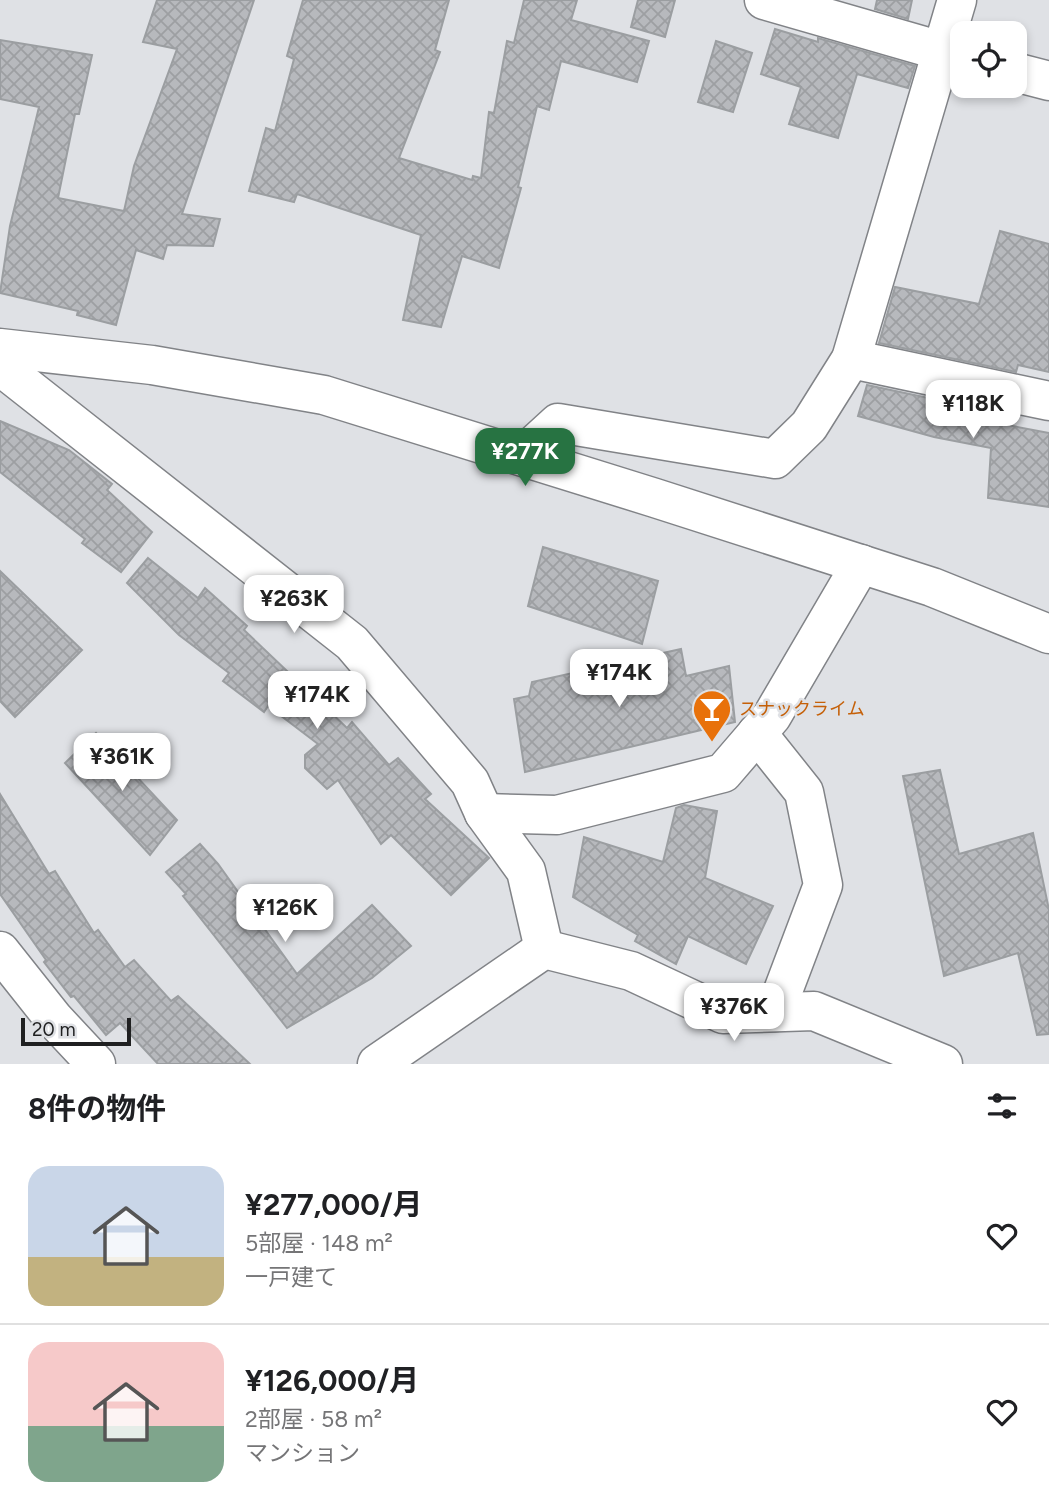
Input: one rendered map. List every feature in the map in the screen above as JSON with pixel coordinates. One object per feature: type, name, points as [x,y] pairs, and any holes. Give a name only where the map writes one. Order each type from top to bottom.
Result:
[{"type":"street","points":[[764,0],[950,53]]},
{"type":"street","points":[[955,21],[957,0]]},
{"type":"street","points":[[522,456],[558,423],[775,459],[809,426],[851,359],[950,60]]},
{"type":"street","points":[[1027,75],[1049,81]]},
{"type":"street","points":[[0,348],[152,365],[324,395],[932,587],[1049,634]]},
{"type":"street","points":[[851,359],[1049,401]]},
{"type":"street","points":[[0,366],[352,643],[470,782],[484,813],[526,871],[544,949]]},
{"type":"street","points":[[484,813],[557,815],[723,773],[772,716],[861,564]]},
{"type":"street","points":[[757,733],[804,792],[823,885],[775,1012]]},
{"type":"street","points":[[377,1064],[544,949],[631,971],[723,1014],[814,1011],[943,1064]]},
{"type":"street","points":[[0,951],[54,1019],[96,1064]]},
{"type":"building","points":[[157,0],[254,0],[182,214],[220,219],[213,246],[167,245],[163,259],[136,250],[116,325],[77,315],[78,311],[0,293],[10,226],[39,107],[0,99],[0,40],[92,55],[79,114],[75,114],[58,198],[124,211],[134,166],[177,49],[143,42]]},
{"type":"building","points":[[303,0],[449,0],[435,50],[440,52],[399,158],[472,180],[473,176],[481,178],[489,112],[494,113],[507,41],[514,43],[524,0],[577,0],[571,20],[649,41],[637,82],[561,61],[549,110],[537,106],[518,187],[521,188],[499,268],[462,256],[441,327],[403,320],[421,235],[297,194],[294,202],[249,191],[266,128],[275,131],[294,59],[287,56]]},
{"type":"building","points":[[638,0],[675,0],[665,37],[631,27]]},
{"type":"building","points":[[877,0],[912,0],[908,19],[875,9]]},
{"type":"building","points":[[775,29],[818,42],[818,38],[915,66],[908,88],[857,74],[838,138],[789,124],[801,87],[761,74]]},
{"type":"building","points":[[716,41],[752,53],[733,112],[698,102]]},
{"type":"building","points":[[1000,231],[1049,244],[1049,372],[1018,365],[1016,372],[879,343],[895,287],[979,304]]},
{"type":"building","points":[[867,385],[1004,414],[1002,424],[1049,433],[1049,507],[988,498],[991,448],[934,437],[858,416]]},
{"type":"building","points":[[0,421],[69,450],[112,484],[107,490],[152,532],[121,572],[82,543],[85,539],[0,472]]},
{"type":"building","points":[[543,547],[658,581],[642,644],[528,606]]},
{"type":"building","points":[[148,558],[198,598],[205,588],[247,626],[244,630],[347,728],[352,722],[389,765],[398,758],[431,794],[425,799],[489,858],[451,895],[391,835],[381,844],[338,780],[327,789],[305,768],[305,755],[318,744],[268,706],[264,712],[223,681],[229,673],[179,635],[127,583]]},
{"type":"building","points":[[0,571],[82,650],[15,717],[0,701]]},
{"type":"building","points":[[681,649],[686,676],[729,666],[735,722],[525,772],[514,699],[529,696],[532,682]]},
{"type":"building","points":[[96,733],[177,820],[150,855],[65,763]]},
{"type":"building","points":[[940,770],[959,854],[1033,833],[1049,910],[1049,1034],[1037,1035],[1018,953],[944,976],[903,776]]},
{"type":"building","points":[[0,794],[49,874],[55,871],[94,933],[98,930],[125,967],[134,960],[171,1001],[178,996],[250,1064],[158,1064],[120,1023],[106,1035],[44,962],[46,960],[0,894]]},
{"type":"building","points":[[684,805],[717,811],[705,878],[773,906],[746,964],[688,936],[676,964],[635,941],[638,935],[573,897],[584,837],[663,862],[676,808]]},
{"type":"building","points":[[200,844],[218,864],[297,974],[372,905],[411,946],[372,978],[287,1028],[183,896],[186,894],[166,872]]},
{"type":"place","name":"スナックライム","points":[[712,743]]}]
